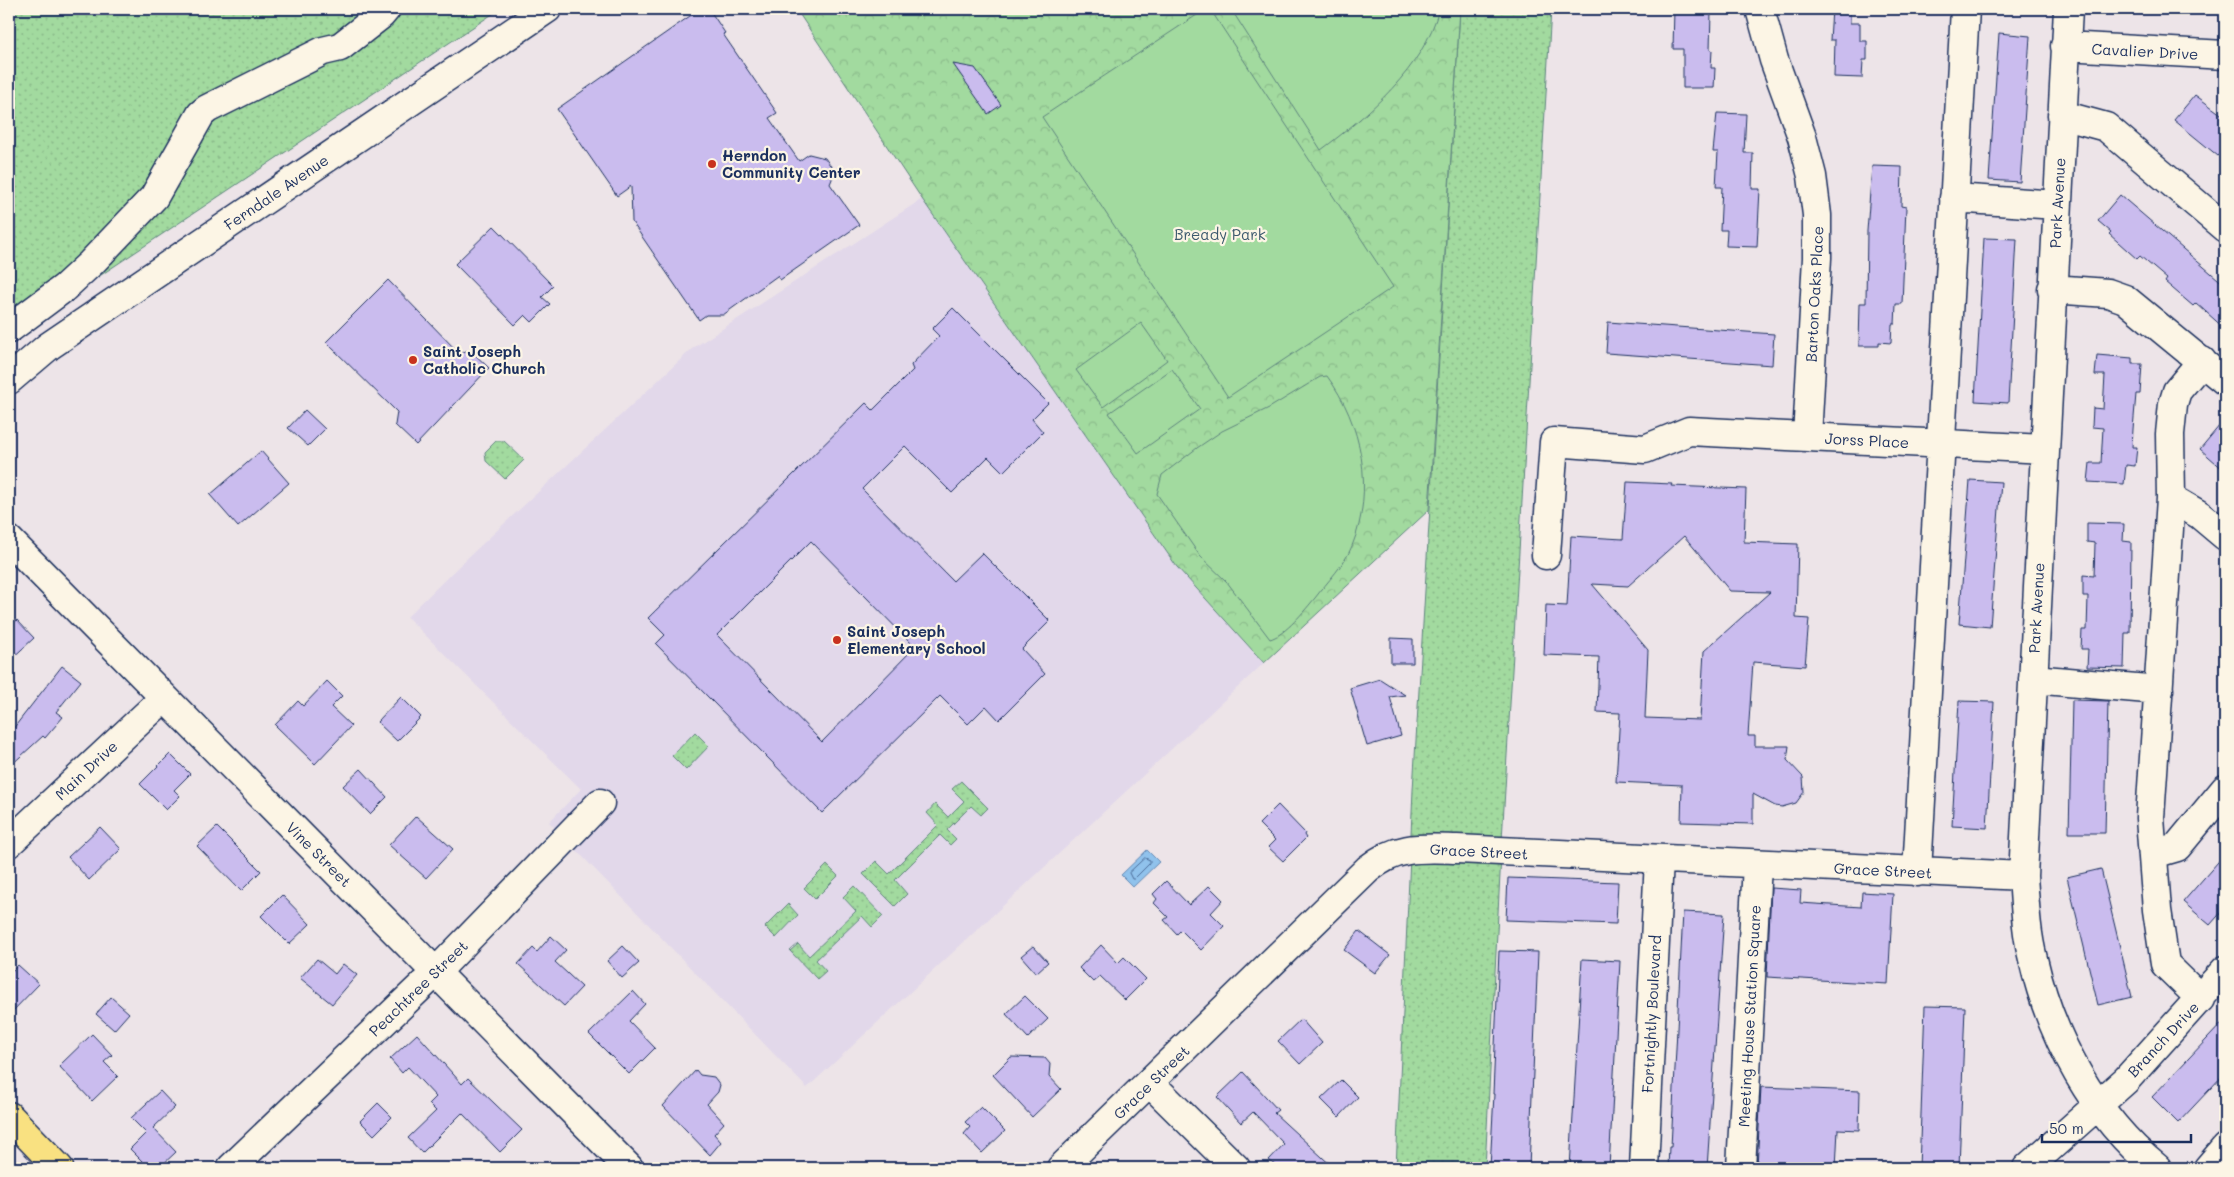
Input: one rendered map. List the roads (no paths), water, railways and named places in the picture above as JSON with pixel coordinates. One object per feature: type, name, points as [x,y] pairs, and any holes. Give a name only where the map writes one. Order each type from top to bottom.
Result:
[{"type":"main road","points":[[9,1116],[59,1168]]},
{"type":"street","points":[[9,329],[64,288],[84,270],[154,197],[201,114],[323,51],[340,47],[386,9]]},
{"type":"street","name":"Ferndale Avenue","points":[[9,380],[49,346],[547,9]]},
{"type":"street","name":"Barton Oaks Place","points":[[1760,9],[1774,60],[1802,137],[1812,176],[1817,215],[1818,258],[1806,437]]},
{"type":"street","points":[[1917,872],[1966,9]]},
{"type":"street","name":"Park Avenue","points":[[2068,9],[2023,876],[2026,917],[2032,958],[2044,1000],[2061,1043],[2097,1104],[2125,1137],[2157,1168]]},
{"type":"street","name":"Cavalier Drive","points":[[2066,46],[2225,55]]},
{"type":"street","points":[[2062,115],[2106,127],[2225,228]]},
{"type":"street","points":[[1954,198],[2057,204]]},
{"type":"street","points":[[2052,290],[2108,293],[2125,299],[2225,381]]},
{"type":"street","points":[[2200,999],[2165,964],[2157,910],[2150,818],[2171,498],[2170,434],[2173,404],[2177,391],[2202,361]]},
{"type":"street","name":"Jorss Place","points":[[1546,555],[1554,442],[1645,449],[1689,430],[2044,450]]},
{"type":"street","points":[[2171,498],[2200,515],[2225,536]]},
{"type":"street","name":"Vine Street","points":[[9,540],[629,1168]]},
{"type":"street","points":[[2033,679],[2159,690]]},
{"type":"street","name":"Main Drive","points":[[9,843],[164,698]]},
{"type":"street","points":[[2153,854],[2177,847],[2225,789]]},
{"type":"street","name":"Peachtree Street","points":[[231,1168],[436,972],[600,803]]},
{"type":"street","name":"Grace Street","points":[[1061,1168],[1368,869],[1378,861],[1396,852],[1415,848],[2023,876]]},
{"type":"street","name":"Fortnightly Boulevard","points":[[1644,1168],[1659,859]]},
{"type":"street","name":"Meeting House Station Square","points":[[1741,1168],[1757,864]]},
{"type":"street","name":"Branch Drive","points":[[2027,1168],[2126,1080],[2225,970]]},
{"type":"street","points":[[1150,1083],[1236,1168]]},
{"type":"street","points":[[2208,1168],[2225,1148]]},
{"type":"water","points":[[1147,850],[1159,862],[1133,887],[1121,875]]},
{"type":"place","name":"Herndon Community Center","points":[[712,164]]},
{"type":"place","name":"Saint Joseph Catholic Church","points":[[413,360]]},
{"type":"place","name":"Saint Joseph Elementary School","points":[[837,640]]},
{"type":"park label","name":"Bready Park","points":[[1220,234]]}]
